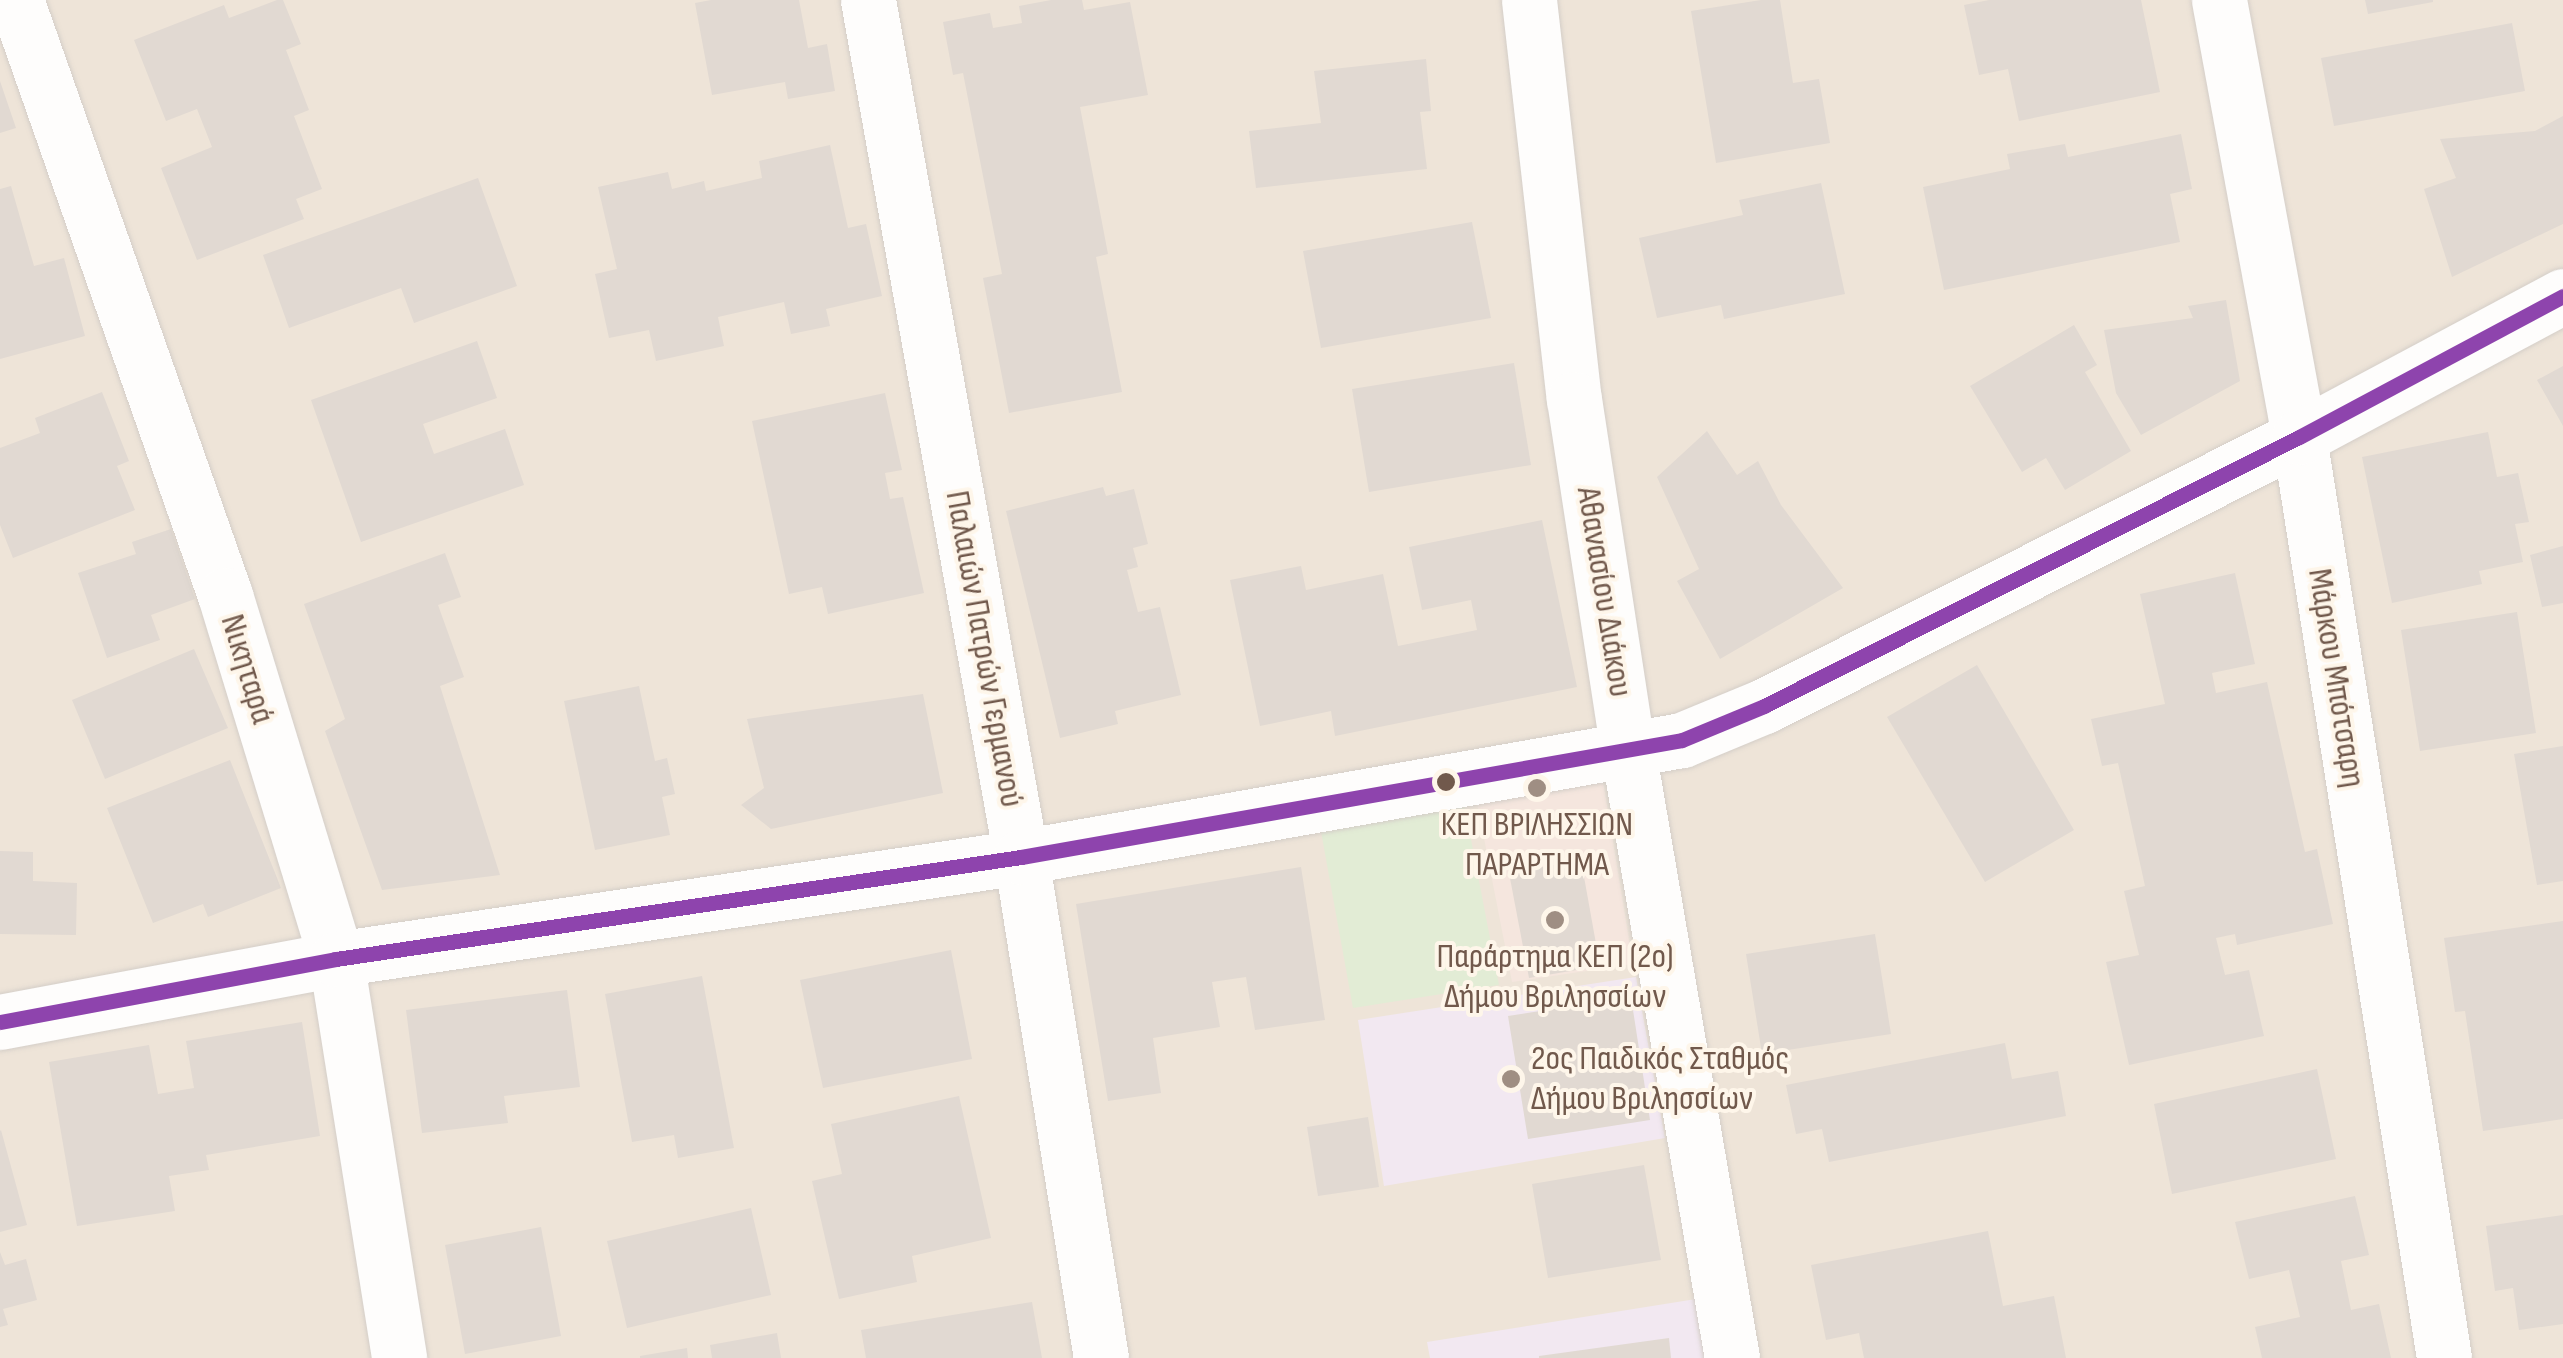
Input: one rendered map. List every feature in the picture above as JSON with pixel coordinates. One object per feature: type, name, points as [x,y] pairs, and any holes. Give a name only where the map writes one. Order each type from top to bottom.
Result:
[{"type":"street","name":"Νικηταρά","points":[[16,0],[218,576],[336,959],[399,1358]]},
{"type":"street","name":"Παλαιών Πατρών Γερμανού","points":[[868,0],[1020,857],[1102,1358]]},
{"type":"street","name":"Αθανασίου Διάκου","points":[[1529,0],[1574,399],[1628,750],[1732,1358]]},
{"type":"street","name":"Μάρκου Μπότσαρη","points":[[2219,0],[2298,436],[2444,1358]]},
{"type":"street","points":[[0,1022],[336,959],[1020,857],[1682,740],[1764,706],[2298,436],[2563,296]]},
{"type":"shaded area","points":[[0,0],[2563,0],[2563,1358],[0,1358]]},
{"type":"shaded area","points":[[1603,781],[1633,964],[1512,982],[1477,802]]},
{"type":"shaded area","name":"2ος Παιδικός Σταθμός Δήμου Βριλησσίων","points":[[1636,977],[1665,1138],[1384,1186],[1358,1020]]},
{"type":"shaded area","points":[[1696,1299],[1706,1358],[1430,1358],[1427,1342]]},
{"type":"green space","points":[[1464,803],[1499,985],[1353,1008],[1320,826]]},
{"type":"building","points":[[283,0],[301,44],[286,50],[309,110],[294,116],[322,189],[296,199],[304,219],[197,260],[161,168],[212,147],[197,109],[166,121],[134,40],[224,5],[229,18]]},
{"type":"building","points":[[799,0],[808,48],[827,44],[835,91],[788,99],[785,82],[712,95],[695,3]]},
{"type":"building","points":[[1082,0],[1084,10],[1130,2],[1148,95],[1080,107],[1108,254],[1096,257],[1122,392],[1009,413],[983,278],[1002,274],[963,73],[953,75],[943,22],[990,13],[993,28],[1022,23],[1019,6]]},
{"type":"building","points":[[1780,0],[1793,83],[1819,79],[1830,143],[1716,163],[1691,11]]},
{"type":"building","points":[[1989,0],[2141,0],[2160,92],[2019,121],[2008,69],[1979,75],[1964,5]]},
{"type":"building","points":[[2365,0],[2433,0],[2433,2],[2368,14]]},
{"type":"building","points":[[2512,23],[2525,91],[2334,126],[2321,58]]},
{"type":"building","points":[[1426,59],[1431,111],[1420,112],[1427,169],[1256,188],[1249,131],[1321,123],[1314,71]]},
{"type":"building","points":[[0,81],[16,128],[0,133]]},
{"type":"building","points":[[2563,116],[2563,224],[2452,277],[2424,189],[2456,178],[2440,139],[2535,131]]},
{"type":"building","points":[[2181,134],[2192,189],[2170,194],[2180,242],[1944,290],[1923,187],[2010,169],[2007,154],[2065,144],[2068,157]]},
{"type":"building","points":[[830,145],[848,228],[866,224],[882,296],[826,309],[830,326],[791,334],[784,302],[718,317],[724,346],[656,361],[649,330],[609,338],[595,274],[617,269],[598,187],[668,172],[672,189],[704,181],[706,191],[762,178],[759,161]]},
{"type":"building","points":[[478,178],[517,286],[414,323],[401,288],[289,328],[263,255]]},
{"type":"building","points":[[1821,183],[1845,294],[1724,319],[1721,305],[1657,318],[1639,238],[1743,215],[1739,200]]},
{"type":"building","points":[[11,186],[34,266],[64,258],[85,336],[0,359],[0,189]]},
{"type":"building","points":[[1472,222],[1491,318],[1321,348],[1303,251]]},
{"type":"building","points":[[2226,300],[2240,381],[2141,435],[2116,393],[2104,330],[2193,318],[2188,306]]},
{"type":"building","points":[[2074,325],[2097,365],[2085,372],[2131,451],[2065,490],[2046,458],[2022,472],[1970,386]]},
{"type":"building","points":[[477,341],[497,398],[423,424],[434,454],[505,429],[524,485],[361,542],[311,400]]},
{"type":"building","points":[[1514,363],[1531,465],[1369,492],[1352,389]]},
{"type":"building","points":[[2563,366],[2563,426],[2537,380]]},
{"type":"building","points":[[102,392],[129,461],[117,466],[135,510],[13,558],[0,525],[0,448],[40,433],[35,418]]},
{"type":"building","points":[[885,393],[902,470],[885,473],[890,499],[903,497],[924,593],[828,614],[822,587],[789,594],[752,421]]},
{"type":"building","points":[[1707,431],[1737,475],[1758,461],[1781,505],[1843,588],[1720,659],[1677,581],[1699,569],[1657,477]]},
{"type":"building","points":[[2488,432],[2497,477],[2518,473],[2529,522],[2515,524],[2523,562],[2479,571],[2482,584],[2392,603],[2362,457]]},
{"type":"building","points":[[1103,487],[1106,496],[1134,489],[1148,544],[1133,548],[1138,567],[1127,570],[1138,612],[1160,607],[1181,695],[1115,711],[1118,724],[1060,738],[1006,511]]},
{"type":"building","points":[[1542,520],[1577,687],[1335,736],[1331,711],[1260,726],[1230,580],[1301,566],[1306,590],[1383,574],[1398,646],[1477,630],[1471,600],[1422,610],[1409,547]]},
{"type":"building","points":[[171,529],[195,599],[151,615],[160,640],[107,658],[78,573],[136,554],[132,542]]},
{"type":"building","points":[[2563,546],[2563,603],[2542,607],[2530,555]]},
{"type":"building","points":[[445,553],[461,597],[438,605],[464,677],[440,686],[500,875],[382,890],[325,731],[345,719],[304,604]]},
{"type":"building","points":[[2235,573],[2255,664],[2212,673],[2216,693],[2267,682],[2305,852],[2317,849],[2333,924],[2237,945],[2235,934],[2216,938],[2225,975],[2249,970],[2264,1036],[2129,1065],[2106,962],[2139,955],[2124,891],[2145,886],[2118,763],[2102,766],[2091,719],[2165,704],[2140,594]]},
{"type":"building","points":[[2517,612],[2536,733],[2420,751],[2401,630]]},
{"type":"building","points":[[194,649],[228,728],[105,779],[72,700]]},
{"type":"building","points":[[1977,665],[2074,830],[1985,882],[1887,717]]},
{"type":"building","points":[[639,686],[655,761],[667,758],[675,794],[662,797],[670,835],[595,850],[564,701]]},
{"type":"building","points":[[923,694],[943,793],[771,829],[741,805],[764,788],[747,719]]},
{"type":"building","points":[[2563,746],[2563,881],[2537,885],[2514,754]]},
{"type":"building","points":[[230,760],[281,888],[208,917],[203,904],[153,923],[107,808]]},
{"type":"building","points":[[0,851],[33,852],[33,881],[77,883],[76,935],[0,934]]},
{"type":"building","name":"Παράρτημα ΚΕΠ (2o) Δήμου Βριλησσίων","points":[[1581,860],[1600,966],[1529,978],[1509,873]]},
{"type":"building","points":[[1301,867],[1325,1020],[1255,1030],[1246,977],[1212,982],[1220,1027],[1153,1038],[1161,1093],[1108,1101],[1076,904]]},
{"type":"building","points":[[2563,921],[2563,1119],[2483,1131],[2465,1011],[2455,1012],[2444,938]]},
{"type":"building","points":[[1875,934],[1891,1034],[1762,1054],[1746,954]]},
{"type":"building","points":[[951,950],[972,1059],[823,1088],[800,980]]},
{"type":"building","points":[[702,976],[734,1148],[678,1158],[674,1135],[632,1142],[605,994]]},
{"type":"building","points":[[567,990],[580,1087],[504,1096],[508,1123],[422,1133],[406,1010]]},
{"type":"building","name":"2ος Παιδικός Σταθμός Δήμου Βριλησσίων","points":[[1631,997],[1650,1120],[1528,1139],[1508,1016]]},
{"type":"building","points":[[302,1022],[320,1136],[206,1155],[209,1170],[169,1176],[175,1211],[77,1226],[49,1062],[149,1045],[158,1094],[194,1088],[186,1041]]},
{"type":"building","points":[[2005,1043],[2012,1079],[2058,1071],[2066,1116],[1829,1162],[1822,1129],[1796,1134],[1786,1085]]},
{"type":"building","points":[[2317,1069],[2336,1159],[2172,1194],[2154,1104]]},
{"type":"building","points":[[959,1096],[991,1238],[912,1256],[917,1282],[839,1299],[812,1181],[842,1174],[831,1124]]},
{"type":"building","points":[[1368,1117],[1379,1187],[1318,1196],[1307,1127]]},
{"type":"building","points":[[0,1131],[27,1225],[0,1232]]},
{"type":"building","points":[[1644,1165],[1661,1260],[1548,1278],[1532,1184]]},
{"type":"building","points":[[2355,1196],[2369,1255],[2341,1261],[2351,1310],[2379,1304],[2391,1358],[2262,1358],[2255,1327],[2300,1317],[2289,1270],[2249,1279],[2235,1222]]},
{"type":"building","points":[[751,1208],[771,1295],[627,1328],[607,1241]]},
{"type":"building","points":[[2563,1215],[2563,1324],[2519,1330],[2513,1288],[2495,1291],[2486,1226]]},
{"type":"building","points":[[541,1227],[561,1336],[465,1354],[445,1245]]},
{"type":"building","points":[[1988,1231],[2003,1306],[2054,1296],[2066,1358],[1864,1358],[1859,1333],[1826,1340],[1811,1265]]},
{"type":"building","points":[[0,1252],[5,1265],[26,1259],[37,1300],[3,1309],[8,1325],[0,1327]]},
{"type":"building","points":[[1032,1302],[1042,1358],[866,1358],[861,1330]]},
{"type":"building","points":[[777,1333],[781,1358],[712,1358],[710,1345]]},
{"type":"building","points":[[1669,1338],[1671,1358],[1539,1358],[1539,1356]]},
{"type":"building","points":[[687,1348],[688,1358],[640,1358],[640,1356]]},
{"type":"transit line","points":[[0,1022],[336,959],[1021,857],[1682,740],[1764,706],[2299,437],[2563,296]]},
{"type":"place","name":"ΚΕΠ ΒΡΙΛΗΣΣΙΩΝ ΠΑΡΑΡΤΗΜΑ","points":[[1537,788]]},
{"type":"place","name":"Παράρτημα ΚΕΠ (2o) Δήμου Βριλησσίων","points":[[1555,920]]},
{"type":"place","name":"2ος Παιδικός Σταθμός Δήμου Βριλησσίων","points":[[1511,1079]]}]
